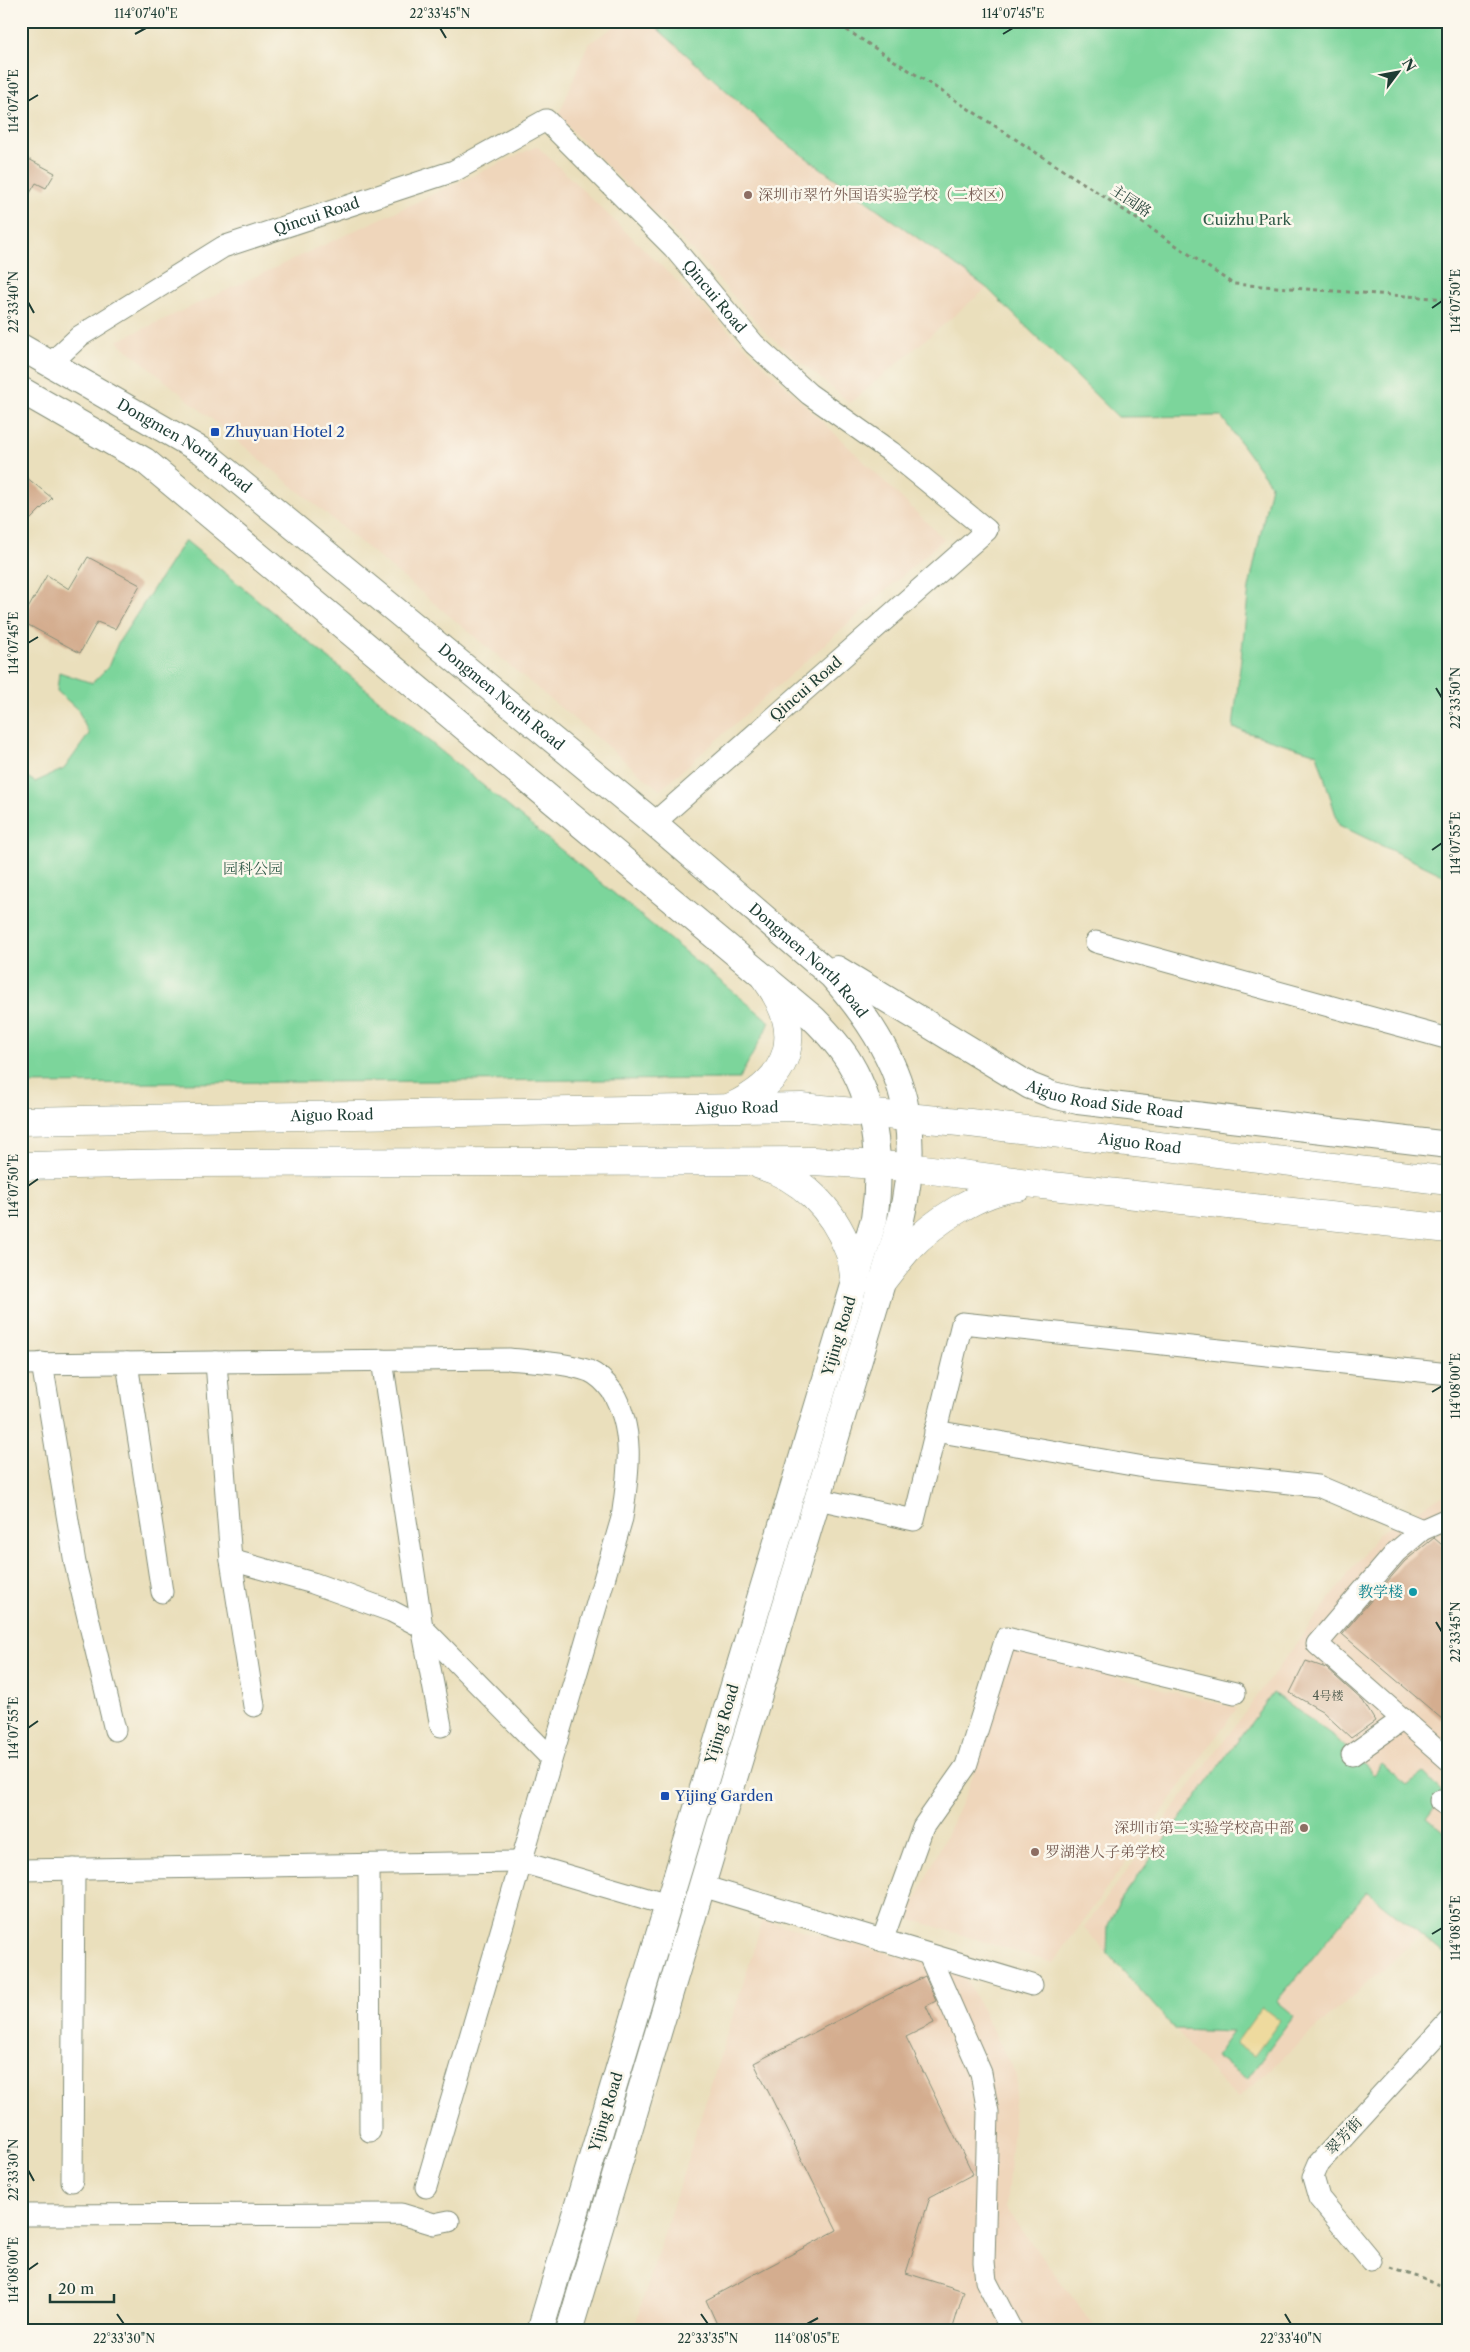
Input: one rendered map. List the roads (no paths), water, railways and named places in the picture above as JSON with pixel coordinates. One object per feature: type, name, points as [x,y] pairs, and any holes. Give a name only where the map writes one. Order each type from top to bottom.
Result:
[{"type":"highway","points":[[729,1108],[751,1098],[766,1085],[779,1070],[786,1054],[789,1032],[785,1012],[765,978]]},
{"type":"highway","name":"Aiguo Road","points":[[21,1121],[801,1107],[908,1117],[1449,1181]]},
{"type":"highway","points":[[746,1161],[776,1170],[797,1182],[819,1201],[835,1222],[849,1251],[855,1283]]},
{"type":"highway","points":[[21,1166],[196,1163],[814,1161],[909,1166],[1043,1185],[1449,1229]]},
{"type":"highway","points":[[883,1280],[908,1249],[934,1226],[961,1208],[986,1195],[1004,1190],[1043,1185]]},
{"type":"main road","name":"Dongmen North Road","points":[[21,348],[202,451],[654,823],[800,947],[832,976],[852,998],[885,1048],[901,1084],[908,1117]]},
{"type":"main road","points":[[21,390],[145,461],[813,1018],[835,1041],[850,1064],[870,1114]]},
{"type":"main road","name":"Aiguo Road Side Road","points":[[800,947],[1007,1074],[1052,1095],[1078,1101],[1449,1145]]},
{"type":"main road","name":"Yijing Road","points":[[540,2331],[874,1219],[878,1199],[878,1164],[870,1114]]},
{"type":"main road","name":"Yijing Road","points":[[569,2331],[905,1203],[909,1166],[908,1117]]},
{"type":"street","name":"Qincui Road","points":[[50,364],[80,336],[223,247],[454,171],[546,120],[673,247],[754,344],[809,394],[891,452],[987,530],[654,823]]},
{"type":"street","points":[[1096,942],[1449,1039]]},
{"type":"street","points":[[818,1500],[914,1520],[962,1323],[1449,1374]]},
{"type":"street","points":[[21,1364],[510,1359],[560,1364],[591,1372],[606,1383],[616,1399],[626,1422],[629,1456],[622,1518],[426,2187]]},
{"type":"street","points":[[382,1360],[422,1627],[441,1726]]},
{"type":"street","points":[[216,1362],[231,1560],[254,1706]]},
{"type":"street","points":[[42,1363],[75,1563],[115,1730]]},
{"type":"street","points":[[127,1363],[162,1592]]},
{"type":"street","points":[[935,1431],[1144,1467],[1318,1486],[1422,1530]]},
{"type":"street","points":[[1449,1518],[1422,1530],[1396,1552],[1317,1644],[1449,1760]]},
{"type":"street","points":[[231,1560],[313,1583],[391,1612],[422,1627],[552,1758]]},
{"type":"street","points":[[882,1941],[923,1827],[966,1766],[1006,1638],[1235,1693]]},
{"type":"street","points":[[1352,1755],[1404,1719]]},
{"type":"street","points":[[21,1870],[521,1862],[668,1905]]},
{"type":"street","points":[[369,1865],[370,2131]]},
{"type":"street","points":[[72,2181],[74,1869]]},
{"type":"street","points":[[702,1886],[1032,1985]]},
{"type":"street","points":[[929,1955],[982,2074],[988,2112],[984,2262],[986,2281],[1012,2331]]},
{"type":"street","name":"翠芳街","points":[[1371,2261],[1319,2198],[1313,2177],[1319,2163],[1449,2021]]},
{"type":"street","points":[[21,2215],[400,2214],[434,2224],[449,2221]]},
{"type":"place","name":"深圳市翠竹外国语实验学校（二校区）","points":[[748,195]]},
{"type":"place","name":"Zhuyuan Hotel 2","points":[[215,432]]},
{"type":"place","name":"教学楼","points":[[1413,1592]]},
{"type":"place","name":"Yijing Garden","points":[[665,1796]]},
{"type":"place","name":"深圳市第二实验学校高中部","points":[[1304,1828]]},
{"type":"place","name":"罗湖港人子弟学校","points":[[1035,1852]]},
{"type":"park label","name":"Cuizhu Park","points":[[1247,220]]},
{"type":"park label","name":"园科公园","points":[[253,869]]}]
